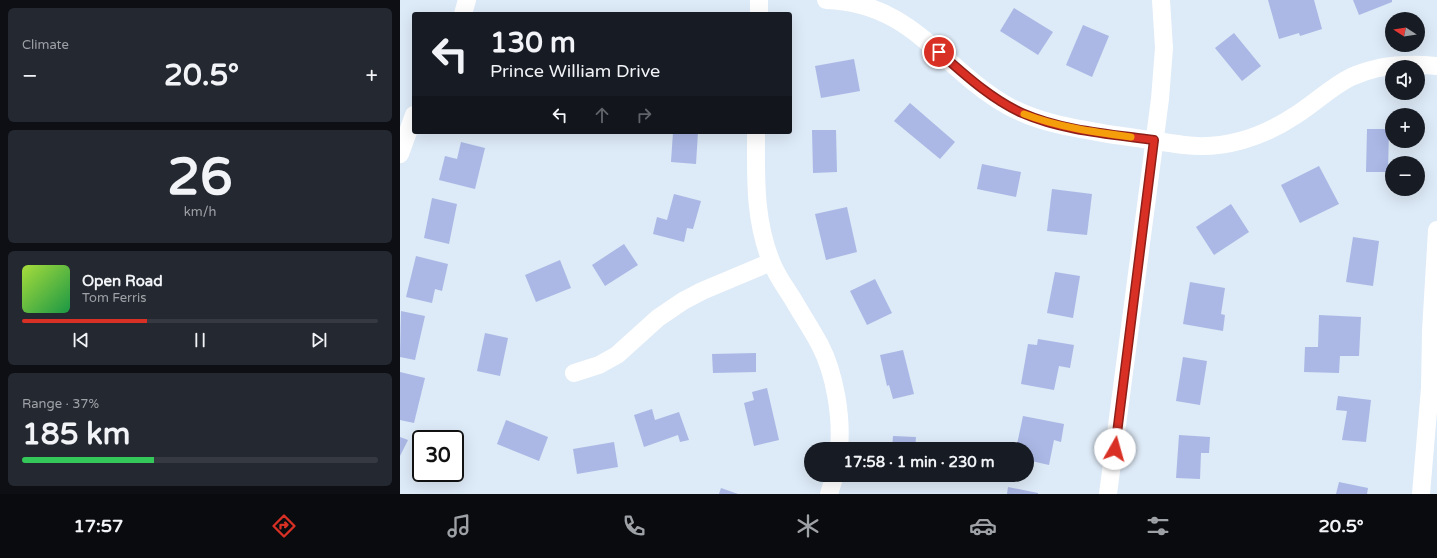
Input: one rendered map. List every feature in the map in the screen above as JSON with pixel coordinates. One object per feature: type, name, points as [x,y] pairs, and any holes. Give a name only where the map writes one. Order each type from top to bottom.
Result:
[{"type":"street","points":[[464,12],[467,0]]},
{"type":"street","points":[[758,12],[759,0]]},
{"type":"street","points":[[826,0],[859,3],[880,11],[903,23],[980,86],[1007,105],[1022,113],[1044,121],[1071,128],[1199,146],[1239,142],[1259,135],[1279,126],[1297,115],[1342,82],[1359,74],[1386,66],[1437,66]]},
{"type":"street","points":[[1108,494],[1160,99],[1164,48],[1161,0]]},
{"type":"street","points":[[400,154],[412,121]]},
{"type":"street","points":[[756,134],[755,189],[764,240],[771,262],[821,346],[831,375],[839,416],[839,442]]},
{"type":"street","points":[[1420,494],[1430,388],[1431,331],[1437,230]]},
{"type":"street","points":[[574,373],[599,365],[617,355],[658,318],[683,301],[702,291],[771,262]]},
{"type":"street","points":[[829,494],[833,482]]},
{"type":"building","points":[[1268,0],[1314,0],[1322,29],[1300,36],[1299,33],[1279,39]]},
{"type":"building","points":[[1353,0],[1392,0],[1392,2],[1359,15]]},
{"type":"building","points":[[1014,8],[1053,32],[1038,55],[1000,31]]},
{"type":"building","points":[[1083,25],[1109,36],[1092,77],[1066,65]]},
{"type":"building","points":[[1234,33],[1261,66],[1242,81],[1215,48]]},
{"type":"building","points":[[854,59],[860,91],[821,98],[815,66]]},
{"type":"building","points":[[910,103],[955,142],[940,159],[894,121]]},
{"type":"building","points":[[1367,129],[1385,129],[1385,148],[1389,148],[1388,156],[1385,156],[1385,172],[1366,172]]},
{"type":"building","points":[[812,130],[836,130],[837,172],[813,173]]},
{"type":"building","points":[[673,134],[698,134],[696,164],[671,162]]},
{"type":"building","points":[[461,142],[485,148],[475,189],[439,180],[445,156],[457,159]]},
{"type":"building","points":[[982,164],[1021,172],[1016,197],[977,189]]},
{"type":"building","points":[[1319,166],[1339,204],[1300,223],[1281,185]]},
{"type":"building","points":[[1052,189],[1092,194],[1087,235],[1047,231]]},
{"type":"building","points":[[674,194],[701,201],[693,229],[687,228],[684,242],[653,234],[657,217],[667,220]]},
{"type":"building","points":[[432,198],[457,204],[449,244],[424,238]]},
{"type":"building","points":[[1231,204],[1249,232],[1214,255],[1196,227]]},
{"type":"building","points":[[847,207],[857,252],[826,260],[815,214]]},
{"type":"building","points":[[1353,237],[1379,241],[1373,286],[1346,282]]},
{"type":"building","points":[[624,244],[638,265],[605,286],[592,265]]},
{"type":"building","points":[[416,256],[448,264],[442,291],[435,289],[432,303],[406,297]]},
{"type":"building","points":[[560,260],[571,288],[536,302],[525,275]]},
{"type":"building","points":[[1055,272],[1080,276],[1073,318],[1047,313]]},
{"type":"building","points":[[875,279],[892,313],[867,325],[850,291]]},
{"type":"building","points":[[1190,282],[1225,288],[1221,314],[1225,315],[1223,331],[1183,324]]},
{"type":"building","points":[[401,311],[425,316],[415,360],[400,357]]},
{"type":"building","points":[[1319,315],[1361,317],[1359,356],[1340,356],[1339,373],[1304,372],[1305,347],[1318,347]]},
{"type":"building","points":[[485,333],[508,338],[500,376],[477,371]]},
{"type":"building","points":[[1038,339],[1074,345],[1070,368],[1059,366],[1054,390],[1021,384],[1028,344],[1037,345]]},
{"type":"building","points":[[903,350],[914,394],[893,399],[889,385],[887,386],[880,355]]},
{"type":"building","points":[[756,353],[756,372],[713,373],[712,354]]},
{"type":"building","points":[[1183,357],[1207,361],[1200,405],[1176,401]]},
{"type":"building","points":[[400,372],[425,378],[414,423],[400,420]]},
{"type":"building","points":[[767,388],[779,440],[754,446],[744,403],[754,400],[752,392]]},
{"type":"building","points":[[1338,396],[1371,400],[1366,442],[1342,440],[1347,411],[1336,410]]},
{"type":"building","points":[[652,409],[655,420],[679,412],[689,440],[680,442],[678,435],[644,447],[634,415]]},
{"type":"building","points":[[1023,416],[1064,424],[1061,442],[1054,440],[1049,465],[1034,462],[1034,442],[1017,442]]},
{"type":"building","points":[[506,420],[548,437],[539,461],[497,444]]},
{"type":"building","points":[[1179,435],[1210,437],[1209,453],[1201,453],[1200,479],[1176,478]]},
{"type":"building","points":[[893,436],[916,437],[916,442],[893,442]]},
{"type":"building","points":[[400,437],[408,440],[400,456]]},
{"type":"building","points":[[614,442],[618,467],[577,474],[573,449]]},
{"type":"building","points":[[1339,482],[1368,488],[1367,494],[1336,494]]},
{"type":"building","points":[[1008,487],[1038,493],[1038,494],[1007,494]]},
{"type":"building","points":[[721,488],[738,494],[719,494]]},
{"type":"slow traffic","points":[[1024,114],[1071,128],[1131,137]]},
{"type":"route","points":[[939,52],[980,86],[1007,105],[1022,113],[1044,121],[1071,128],[1154,140],[1115,449]]}]
